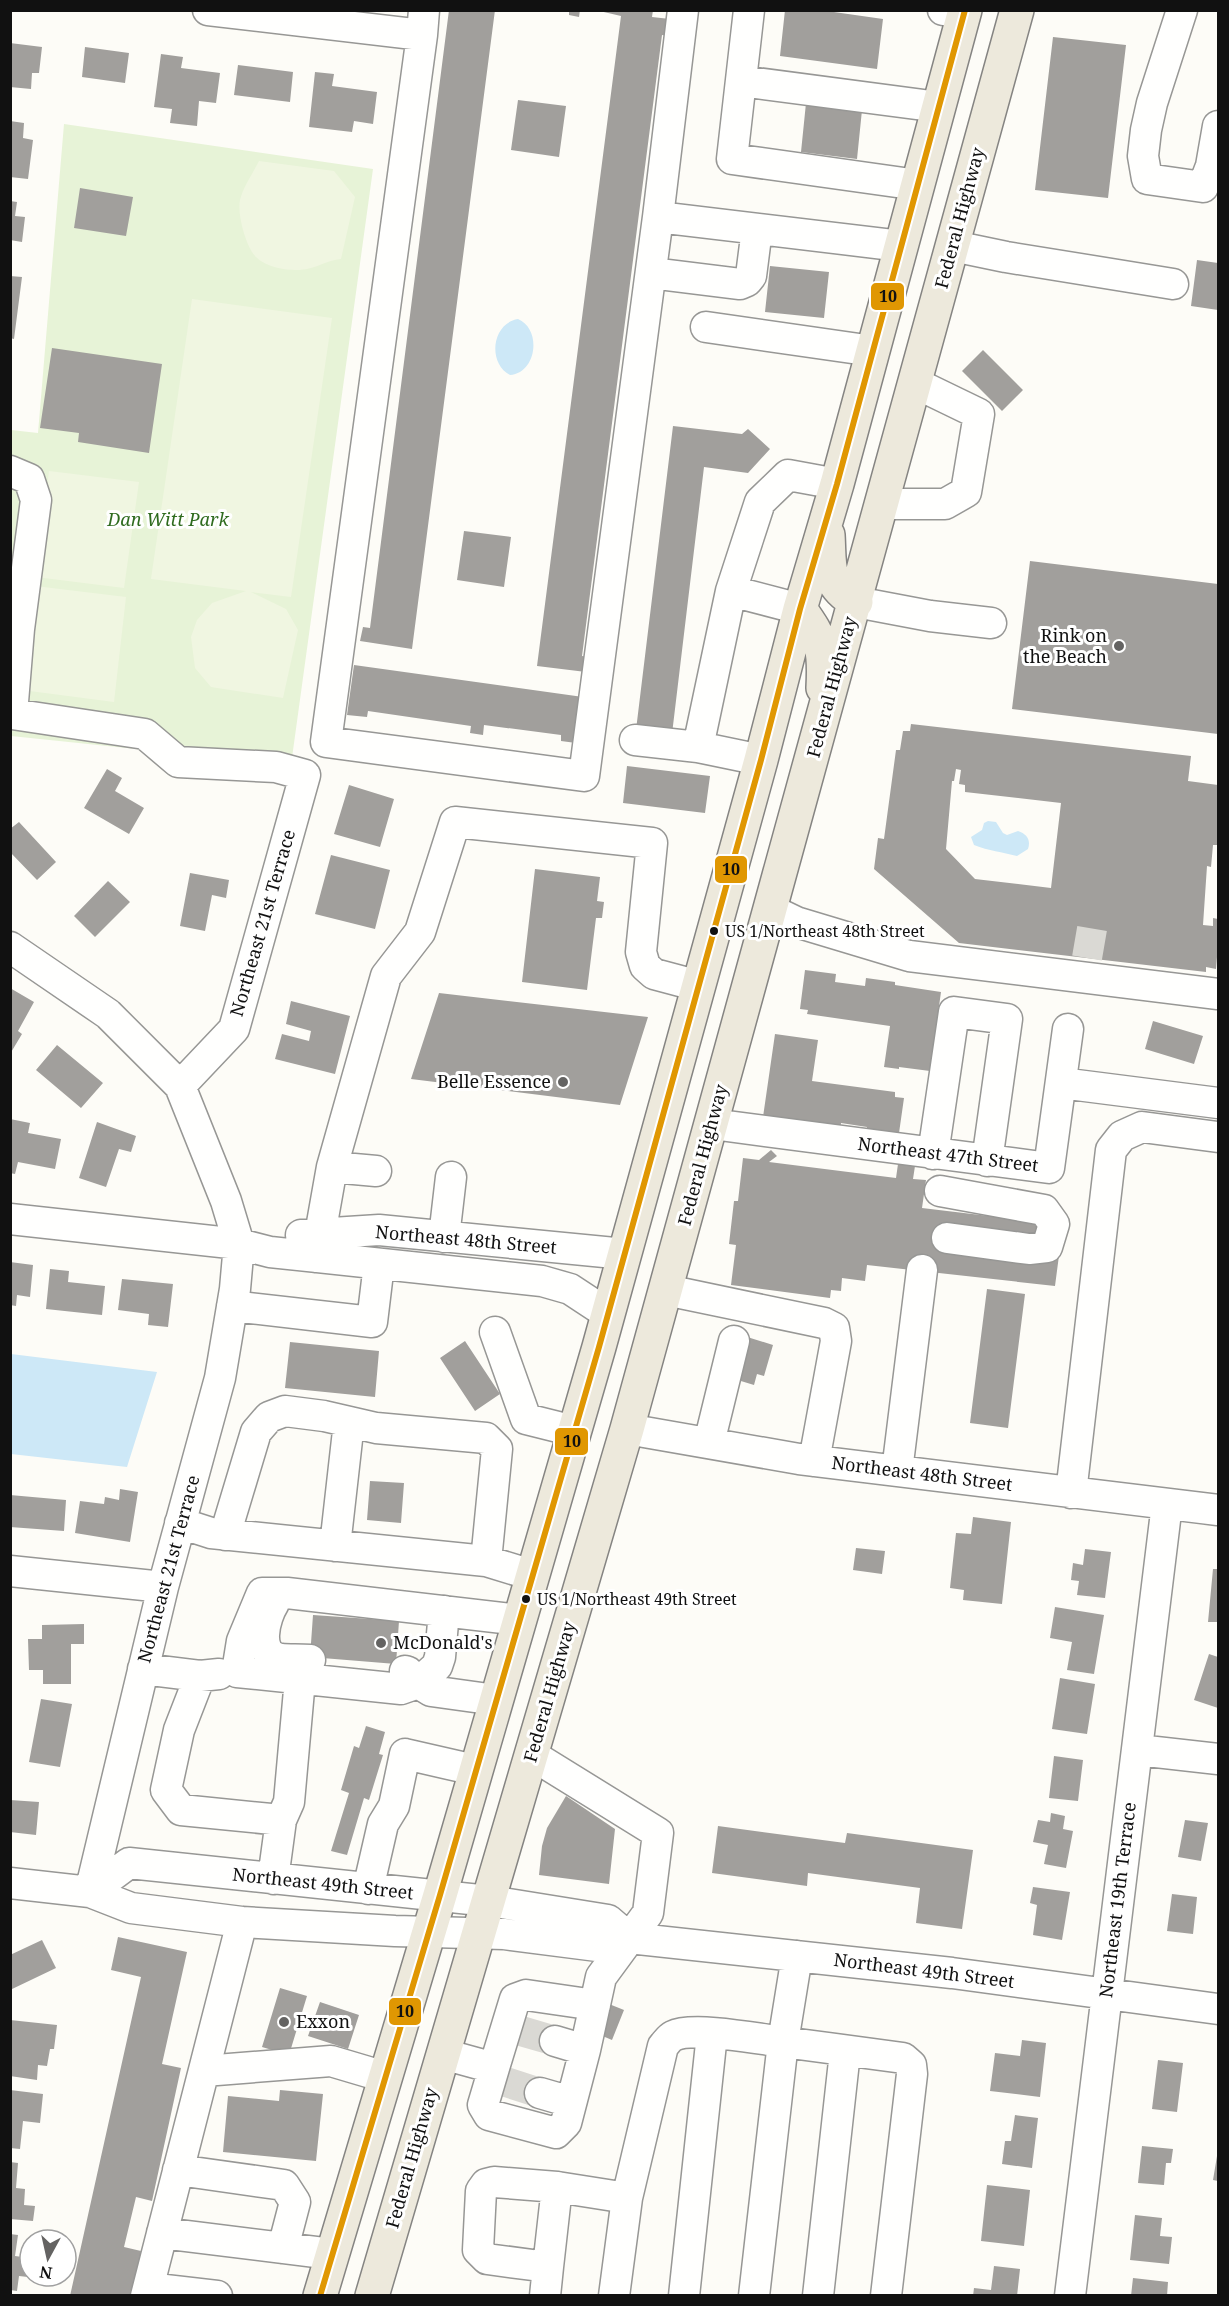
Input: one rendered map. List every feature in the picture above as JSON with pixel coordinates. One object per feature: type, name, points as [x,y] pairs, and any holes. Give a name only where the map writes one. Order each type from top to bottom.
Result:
[{"type":"main road","name":"Federal Highway","points":[[377,2295],[443,2054],[666,1290],[1017,10]]},
{"type":"main road","points":[[320,2295],[440,1895],[625,1254],[918,185],[939,106],[958,11]]},
{"type":"main road","points":[[827,518],[831,576],[842,594],[856,602]]},
{"type":"main road","points":[[800,609],[816,632],[825,657],[822,726]]},
{"type":"main road","points":[[599,1347],[607,1395],[615,1415],[627,1429]]},
{"type":"street","points":[[208,10],[423,23],[326,742],[584,776],[651,273],[683,10]]},
{"type":"street","points":[[749,10],[732,159],[918,185]]},
{"type":"street","points":[[1182,10],[1152,103],[1146,130],[1143,156],[1147,179],[1203,187],[1211,166],[1218,126]]},
{"type":"street","points":[[741,81],[939,106]]},
{"type":"street","points":[[658,217],[901,246]]},
{"type":"street","points":[[651,273],[740,284],[751,276],[757,229]]},
{"type":"street","points":[[953,246],[1006,257],[1173,284]]},
{"type":"street","points":[[706,327],[873,351]]},
{"type":"street","points":[[882,504],[945,504],[966,492],[979,414],[915,383]]},
{"type":"street","points":[[10,471],[29,479],[36,500],[15,629]]},
{"type":"street","points":[[698,747],[731,591],[760,502],[788,475],[837,484]]},
{"type":"street","points":[[731,591],[800,609]]},
{"type":"street","points":[[856,602],[930,616],[991,623]]},
{"type":"street","name":"Northeast 21st Terrace","points":[[15,629],[12,714],[145,734],[178,762],[276,767],[304,775],[234,1029],[180,1086]]},
{"type":"street","points":[[635,740],[698,747],[760,760]]},
{"type":"street","points":[[318,1246],[332,1167],[386,976],[420,932],[455,822],[651,843],[641,952],[645,966],[654,974],[699,986]]},
{"type":"street","points":[[771,910],[796,922],[909,956],[1086,968],[1218,994]]},
{"type":"street","points":[[10,947],[108,1014],[180,1086],[226,1201],[239,1244],[10,1220]]},
{"type":"street","points":[[947,1238],[1029,1249],[1047,1247],[1054,1224],[1044,1210],[938,1200],[940,1155],[954,1012],[1007,1019],[987,1161]]},
{"type":"street","points":[[1068,1029],[1061,1083],[1218,1103]]},
{"type":"street","name":"Northeast 47th Street","points":[[712,1124],[1049,1168],[1061,1083]]},
{"type":"street","points":[[1071,1493],[1112,1150],[1122,1136],[1142,1127],[1218,1137]]},
{"type":"street","points":[[332,1167],[376,1171]]},
{"type":"street","points":[[444,1237],[451,1177]]},
{"type":"street","name":"Northeast 48th Street","points":[[318,1246],[379,1230],[625,1254]]},
{"type":"street","name":"Northeast 48th Street","points":[[239,1244],[261,1231],[379,1264],[542,1281],[570,1289],[608,1314]]},
{"type":"street","name":"Northeast 21st Terrace","points":[[90,1892],[163,1587],[220,1378],[239,1244]]},
{"type":"street","points":[[232,1306],[372,1322],[379,1264]]},
{"type":"street","points":[[897,1471],[922,1270]]},
{"type":"street","points":[[666,1290],[824,1323],[834,1328],[836,1341],[814,1461]]},
{"type":"street","points":[[495,1332],[526,1419],[574,1431]]},
{"type":"street","points":[[709,1443],[734,1341]]},
{"type":"street","points":[[225,1534],[256,1432],[269,1417],[285,1411],[376,1428],[486,1438],[497,1449],[486,1561]]},
{"type":"street","points":[[335,1546],[349,1422]]},
{"type":"street","name":"Northeast 48th Street","points":[[627,1429],[814,1461],[1218,1510]]},
{"type":"street","name":"Northeast 19th Terrace","points":[[1070,2295],[1167,1504]]},
{"type":"street","points":[[180,1523],[211,1533],[486,1561],[532,1575]]},
{"type":"street","points":[[10,1571],[163,1587]]},
{"type":"street","points":[[237,1672],[242,1641],[262,1593],[287,1593],[519,1620]]},
{"type":"street","points":[[298,1669],[270,1654],[264,1639],[265,1624],[274,1603],[284,1599],[339,1605],[359,1601]]},
{"type":"street","points":[[143,1669],[200,1676],[298,1669],[401,1689],[418,1683],[437,1666],[440,1657],[444,1611]]},
{"type":"street","points":[[273,1879],[281,1820],[289,1802],[298,1669]]},
{"type":"street","points":[[200,1676],[179,1730],[166,1790],[181,1809],[281,1820]]},
{"type":"street","points":[[418,1683],[431,1691],[496,1700]]},
{"type":"street","points":[[1138,1750],[1218,1759]]},
{"type":"street","points":[[368,1889],[383,1824],[394,1806],[405,1754],[475,1770]]},
{"type":"street","points":[[532,1755],[658,1833],[648,1913],[601,1977],[595,2005],[585,2050],[566,2122],[556,2133],[489,2115],[483,2105],[497,2076],[513,2029],[515,1999],[526,1995],[595,2005]]},
{"type":"street","name":"Northeast 49th Street","points":[[90,1892],[129,1863],[489,1901],[608,1920],[629,1938]]},
{"type":"street","name":"Northeast 49th Street","points":[[10,1883],[90,1892],[131,1908],[242,1922],[504,1934],[605,1947],[629,1938],[952,1973],[1218,2009]]},
{"type":"street","points":[[216,2295],[147,2292],[242,1922]]},
{"type":"street","points":[[754,2295],[783,2042],[797,1956]]},
{"type":"street","points":[[614,2295],[627,2198],[663,2046],[672,2037],[681,2034],[712,2034],[903,2058],[911,2065],[912,2074],[886,2295]]},
{"type":"street","points":[[684,2295],[712,2034]]},
{"type":"street","points":[[555,2041],[585,2050]]},
{"type":"street","points":[[818,2295],[844,2052]]},
{"type":"street","points":[[443,2054],[497,2076]]},
{"type":"street","points":[[204,2071],[331,2061],[385,2078]]},
{"type":"street","points":[[540,2093],[571,2102]]},
{"type":"street","points":[[178,2170],[284,2185],[295,2202],[283,2248]]},
{"type":"street","points":[[556,2187],[547,2281],[487,2259],[481,2254],[478,2250],[481,2191],[486,2184],[494,2182],[556,2187],[627,2198]]},
{"type":"street","points":[[162,2233],[332,2254]]},
{"type":"green space","name":"Dan Witt Park","points":[[64,124],[373,169],[291,765],[11,736],[11,430],[38,433]]},
{"type":"green space","points":[[259,161],[334,171],[355,197],[341,259],[309,269],[296,270],[270,266],[256,257],[246,238],[239,206],[243,190]]},
{"type":"green space","points":[[192,299],[332,318],[291,597],[251,592],[286,609],[298,630],[283,698],[211,687],[195,668],[191,637],[197,620],[212,603],[246,591],[151,579]]},
{"type":"green space","points":[[49,471],[139,482],[124,588],[36,577]]},
{"type":"green space","points":[[35,586],[126,597],[114,702],[22,690]]},
{"type":"water","points":[[518,319],[526,324],[531,332],[533,350],[526,367],[510,375],[498,362],[496,344],[503,328],[509,322]]},
{"type":"water","points":[[996,822],[1007,835],[1018,831],[1024,834],[1029,840],[1028,849],[1017,856],[974,845],[971,837],[982,830],[984,823]]},
{"type":"water","points":[[11,1354],[157,1372],[127,1467],[11,1454]]},
{"type":"building","points":[[449,10],[495,10],[412,649],[360,641],[363,627],[370,628]]},
{"type":"building","points":[[569,10],[580,10],[579,17],[569,15]]},
{"type":"building","points":[[595,10],[653,10],[652,17],[670,19],[669,36],[662,35],[582,656],[588,657],[586,672],[537,666],[621,16]]},
{"type":"building","points":[[785,10],[820,10],[883,19],[877,69],[780,56]]},
{"type":"building","points":[[1053,37],[1126,45],[1108,198],[1035,190]]},
{"type":"building","points":[[10,43],[42,47],[39,73],[32,73],[31,89],[10,87]]},
{"type":"building","points":[[85,47],[129,53],[125,83],[82,77]]},
{"type":"building","points":[[161,54],[183,57],[181,68],[220,73],[216,103],[199,101],[197,126],[170,123],[172,109],[154,107]]},
{"type":"building","points":[[238,65],[293,72],[290,102],[234,95]]},
{"type":"building","points":[[315,72],[334,74],[332,86],[377,92],[373,124],[354,121],[352,132],[309,127]]},
{"type":"building","points":[[518,100],[566,106],[559,157],[511,150]]},
{"type":"building","points":[[806,103],[862,110],[857,159],[801,152]]},
{"type":"building","points":[[10,121],[24,123],[23,138],[33,140],[28,179],[10,177]]},
{"type":"building","points":[[80,188],[133,197],[126,236],[74,228]]},
{"type":"building","points":[[10,201],[17,202],[15,216],[25,217],[22,242],[10,240]]},
{"type":"building","points":[[1197,260],[1218,263],[1218,310],[1191,306]]},
{"type":"building","points":[[770,266],[829,272],[824,318],[765,312]]},
{"type":"building","points":[[10,276],[22,277],[14,339],[10,338]]},
{"type":"building","points":[[52,348],[162,364],[149,453],[78,442],[79,433],[40,428]]},
{"type":"building","points":[[983,350],[1023,390],[1002,411],[962,371]]},
{"type":"building","points":[[673,426],[742,434],[748,429],[770,449],[748,473],[704,467],[672,734],[636,730]]},
{"type":"building","points":[[464,531],[511,537],[504,587],[457,580]]},
{"type":"building","name":"Rink on the Beach","points":[[1030,561],[1218,584],[1218,734],[1012,709]]},
{"type":"building","points":[[354,665],[583,697],[576,743],[561,741],[561,735],[484,725],[483,735],[470,733],[471,726],[368,711],[367,717],[347,715]]},
{"type":"building","points":[[911,724],[1191,756],[1188,781],[1218,785],[1218,845],[1213,845],[1211,867],[1207,866],[1203,925],[1213,926],[1213,918],[1218,919],[1216,969],[1206,967],[1206,972],[959,943],[874,869],[878,838],[884,839],[896,750],[900,750],[903,731],[910,731]],"holes":[[[956,769],[961,770],[959,784],[965,785],[965,792],[1061,803],[1051,888],[975,879],[946,849],[952,781],[954,781]]]},
{"type":"building","points":[[627,766],[710,776],[705,813],[623,803]]},
{"type":"building","points":[[107,769],[122,778],[115,791],[144,808],[129,834],[84,808]]},
{"type":"building","points":[[349,785],[394,799],[380,847],[334,834]]},
{"type":"building","points":[[19,822],[56,862],[37,880],[10,852],[10,829]]},
{"type":"building","points":[[331,855],[390,870],[375,929],[315,914]]},
{"type":"building","points":[[535,869],[600,877],[597,901],[604,902],[602,918],[596,918],[587,990],[522,982]]},
{"type":"building","points":[[190,873],[229,880],[226,898],[212,895],[205,931],[180,926]]},
{"type":"building","points":[[108,881],[130,902],[95,937],[74,916]]},
{"type":"building","points":[[805,970],[836,974],[835,982],[865,986],[866,978],[941,992],[930,1071],[884,1067],[890,1026],[807,1014],[808,1010],[800,1009]]},
{"type":"building","points":[[10,988],[34,1002],[18,1031],[22,1034],[10,1054]]},
{"type":"building","points":[[439,993],[648,1017],[620,1105],[411,1079]]},
{"type":"building","points":[[291,1001],[350,1016],[335,1074],[275,1059],[282,1034],[309,1041],[311,1031],[286,1024]]},
{"type":"building","points":[[1153,1021],[1203,1036],[1194,1064],[1145,1049]]},
{"type":"building","points":[[775,1034],[818,1040],[812,1081],[895,1092],[895,1097],[904,1098],[898,1140],[866,1135],[867,1127],[841,1123],[840,1132],[763,1117]]},
{"type":"building","points":[[57,1045],[103,1083],[81,1108],[36,1070]]},
{"type":"building","points":[[10,1119],[30,1123],[28,1133],[61,1139],[55,1169],[18,1162],[15,1174],[10,1173]]},
{"type":"building","points":[[97,1122],[136,1136],[131,1152],[119,1149],[106,1187],[79,1178]]},
{"type":"building","points":[[771,1150],[777,1156],[769,1162],[896,1178],[898,1164],[915,1166],[913,1179],[926,1180],[922,1208],[1063,1225],[1055,1286],[867,1265],[865,1281],[842,1278],[841,1291],[831,1290],[830,1298],[731,1285],[736,1245],[729,1244],[734,1201],[738,1201],[743,1158],[759,1160]]},
{"type":"building","points":[[10,1262],[33,1265],[30,1297],[17,1295],[16,1306],[10,1305]]},
{"type":"building","points":[[50,1269],[69,1271],[68,1282],[105,1286],[102,1315],[46,1309]]},
{"type":"building","points":[[122,1279],[173,1284],[168,1327],[148,1325],[149,1314],[118,1310]]},
{"type":"building","points":[[987,1289],[1025,1294],[1008,1428],[970,1423]]},
{"type":"building","points":[[744,1336],[773,1345],[764,1376],[757,1374],[754,1385],[731,1378]]},
{"type":"building","points":[[465,1341],[500,1394],[475,1411],[440,1358]]},
{"type":"building","points":[[290,1342],[379,1351],[375,1397],[285,1388]]},
{"type":"building","points":[[370,1481],[404,1483],[401,1523],[367,1520]]},
{"type":"building","points":[[120,1489],[138,1492],[130,1542],[75,1533],[80,1501],[104,1504],[105,1497],[119,1500]]},
{"type":"building","points":[[10,1495],[66,1500],[64,1531],[10,1527]]},
{"type":"building","points":[[973,1517],[1011,1522],[1002,1604],[963,1600],[964,1590],[950,1588],[956,1533],[971,1534]]},
{"type":"building","points":[[856,1548],[885,1551],[882,1574],[853,1570]]},
{"type":"building","points":[[1085,1549],[1111,1552],[1105,1598],[1077,1595],[1079,1581],[1071,1580],[1073,1563],[1083,1565]]},
{"type":"building","points":[[1213,1569],[1218,1569],[1218,1622],[1208,1622]]},
{"type":"building","points":[[1055,1607],[1104,1615],[1094,1674],[1067,1670],[1072,1642],[1050,1638]]},
{"type":"building","points":[[313,1615],[399,1621],[396,1664],[310,1657]]},
{"type":"building","points":[[84,1624],[84,1644],[71,1644],[71,1684],[43,1684],[43,1670],[29,1670],[28,1639],[42,1639],[42,1625]]},
{"type":"building","points":[[1209,1654],[1218,1657],[1218,1708],[1194,1700]]},
{"type":"building","points":[[1060,1678],[1095,1684],[1087,1734],[1052,1729]]},
{"type":"building","points":[[41,1699],[72,1704],[60,1767],[29,1762]]},
{"type":"building","points":[[366,1726],[385,1732],[379,1754],[383,1755],[369,1800],[364,1798],[347,1855],[331,1851],[349,1793],[341,1790],[354,1746],[359,1748]]},
{"type":"building","points":[[1054,1756],[1083,1760],[1078,1801],[1049,1798]]},
{"type":"building","points":[[566,1796],[615,1829],[609,1884],[539,1875],[542,1846],[547,1828]]},
{"type":"building","points":[[10,1800],[39,1802],[36,1835],[10,1832]]},
{"type":"building","points":[[1051,1813],[1065,1816],[1063,1829],[1073,1831],[1066,1868],[1044,1864],[1048,1845],[1033,1842],[1038,1820],[1050,1822]]},
{"type":"building","points":[[1185,1820],[1208,1823],[1201,1861],[1178,1857]]},
{"type":"building","points":[[718,1826],[845,1843],[847,1833],[973,1850],[962,1929],[916,1923],[920,1888],[808,1873],[807,1886],[712,1873]]},
{"type":"building","points":[[1033,1887],[1070,1892],[1062,1940],[1033,1935],[1037,1905],[1030,1903]]},
{"type":"building","points":[[1172,1894],[1197,1897],[1193,1934],[1167,1931]]},
{"type":"building","points":[[118,1937],[187,1952],[162,2064],[181,2068],[152,2201],[136,2197],[124,2247],[141,2251],[131,2296],[70,2296],[72,2288],[78,2288],[78,2260],[141,1977],[111,1970]]},
{"type":"building","points":[[42,1940],[56,1968],[10,1990],[10,1955]]},
{"type":"building","name":"Exxon","points":[[280,1988],[307,1996],[289,2055],[262,2047]]},
{"type":"building","points":[[320,2002],[359,2015],[348,2049],[308,2036]]},
{"type":"building","points":[[604,2002],[624,2010],[612,2040],[593,2032]]},
{"type":"building","points":[[10,2020],[57,2025],[54,2049],[50,2049],[47,2066],[38,2065],[37,2080],[10,2076]]},
{"type":"building","points":[[1022,2040],[1046,2043],[1040,2097],[990,2091],[995,2053],[1020,2056]]},
{"type":"building","points":[[1158,2060],[1183,2063],[1177,2112],[1152,2109]]},
{"type":"building","points":[[10,2090],[43,2094],[40,2123],[23,2121],[20,2149],[10,2148]]},
{"type":"building","points":[[280,2090],[323,2094],[316,2161],[223,2152],[228,2096],[279,2101]]},
{"type":"building","points":[[1015,2115],[1038,2118],[1032,2168],[1002,2164],[1005,2141],[1011,2141]]},
{"type":"building","points":[[1142,2146],[1173,2149],[1171,2163],[1166,2163],[1164,2185],[1138,2183]]},
{"type":"building","points":[[1218,2156],[1218,2181],[1213,2180]]},
{"type":"building","points":[[10,2162],[18,2163],[16,2188],[25,2189],[24,2205],[35,2206],[33,2221],[10,2219]]},
{"type":"building","points":[[987,2185],[1030,2190],[1024,2246],[981,2241]]},
{"type":"building","points":[[1135,2215],[1162,2218],[1160,2236],[1172,2237],[1169,2264],[1130,2260]]},
{"type":"building","points":[[10,2234],[18,2235],[15,2256],[18,2256],[18,2284],[17,2291],[10,2290]]},
{"type":"building","points":[[994,2266],[1020,2269],[1017,2296],[973,2296],[974,2288],[991,2290]]},
{"type":"building","points":[[1133,2278],[1168,2282],[1167,2296],[1131,2296]]},
{"type":"tunnel","points":[[1087,958],[1093,923]]},
{"type":"tunnel","points":[[521,2031],[555,2041]]},
{"type":"tunnel","points":[[506,2082],[540,2093]]},
{"type":"transit line","name":"10","points":[[320,2296],[440,1895],[599,1347],[965,10]]},
{"type":"place","name":"Rink on the Beach","points":[[1119,646]]},
{"type":"place","name":"US 1/Northeast 48th Street","points":[[714,931]]},
{"type":"place","name":"Belle Essence","points":[[563,1082]]},
{"type":"place","name":"US 1/Northeast 49th Street","points":[[526,1599]]},
{"type":"place","name":"McDonald's","points":[[381,1643]]},
{"type":"place","name":"Exxon","points":[[284,2022]]}]
